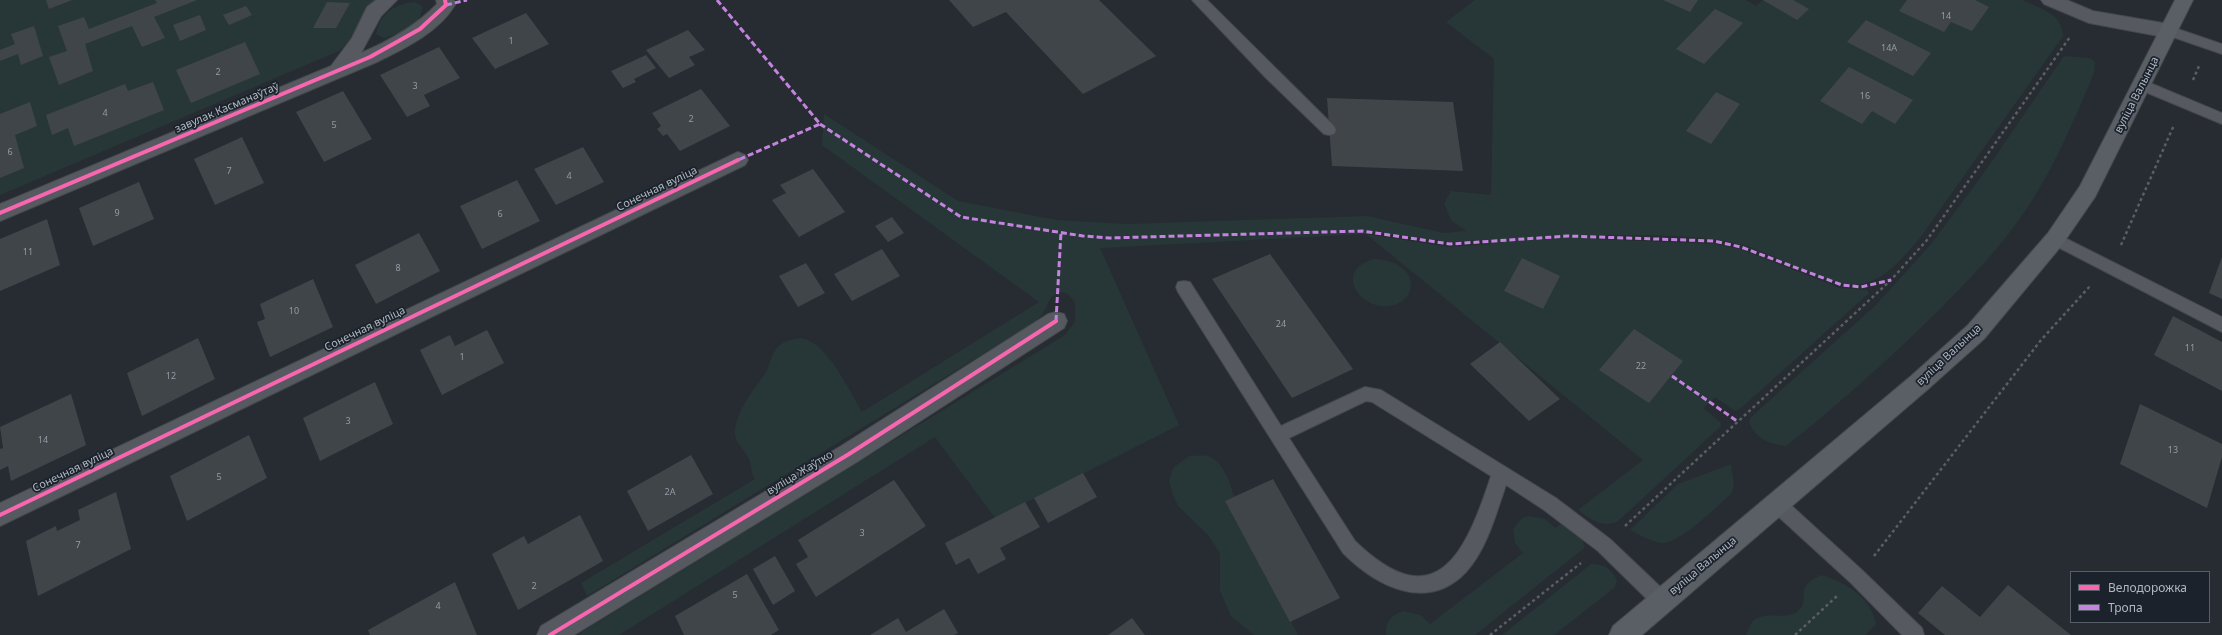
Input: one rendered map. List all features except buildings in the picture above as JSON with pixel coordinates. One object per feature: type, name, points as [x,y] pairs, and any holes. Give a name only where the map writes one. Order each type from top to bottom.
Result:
[{"type":"main road","name":"вуліца Валынца","points":[[1622,635],[1976,332],[2055,239],[2088,191],[2143,85],[2184,0]]},
{"type":"street","name":"завулак Касманаўтаў","points":[[337,71],[360,41],[374,12],[388,0]]},
{"type":"street","name":"завулак Касманаўтаў","points":[[0,213],[337,71],[409,38],[434,21],[446,5],[445,0]]},
{"type":"street","points":[[2050,0],[2089,17],[2169,31]]},
{"type":"street","name":"Сонечная вуліца","points":[[0,515],[738,160]]},
{"type":"street","name":"вуліца Жаўтко","points":[[550,635],[849,454],[1056,321]]},
{"type":"lane","points":[[1199,0],[1271,74],[1329,130]]},
{"type":"lane","points":[[2169,31],[2222,49]]},
{"type":"lane","points":[[2143,85],[2222,119]]},
{"type":"lane","points":[[2055,239],[2222,325]]},
{"type":"lane","points":[[1184,287],[1350,546],[1367,565],[1390,579],[1416,585],[1438,582],[1458,570],[1473,548],[1484,523],[1501,472]]},
{"type":"lane","points":[[1278,435],[1365,394],[1375,395],[1501,472],[1550,504],[1604,545],[1662,601]]},
{"type":"lane","points":[[1776,503],[1857,577],[1915,635]]},
{"type":"path","points":[[1490,635],[1604,545],[1892,280],[1927,240],[2073,32],[2089,17]]},
{"type":"path","points":[[1795,635],[1857,577],[2042,340],[2108,267],[2127,236],[2208,44]]},
{"type":"shaded area","points":[[0,0],[375,0],[362,18],[351,39],[339,51],[0,195]]},
{"type":"shaded area","points":[[1475,0],[1746,0],[1756,6],[1763,0],[2022,0],[2055,17],[2062,28],[2063,36],[1920,238],[1894,266],[1879,278],[1870,282],[1848,284],[1833,281],[1752,248],[1720,240],[1666,236],[1593,235],[1594,239],[1714,244],[1740,249],[1840,288],[1867,290],[1869,293],[1741,408],[1735,411],[1715,397],[1703,408],[1721,423],[1720,427],[1617,522],[1606,524],[1596,522],[1578,510],[1643,460],[1366,234],[1100,248],[1179,425],[995,518],[935,437],[619,635],[577,635],[1065,335],[1075,322],[1075,302],[1067,293],[1058,292],[1050,299],[1042,315],[1032,324],[587,596],[581,583],[755,479],[749,459],[736,439],[735,430],[739,414],[743,406],[766,372],[773,354],[780,345],[790,340],[801,338],[808,340],[817,346],[825,353],[839,372],[862,412],[1039,302],[822,145],[824,114],[958,201],[1056,220],[1127,224],[1367,216],[1444,233],[1466,231],[1451,220],[1444,203],[1451,191],[1491,195],[1494,59],[1446,22]],"holes":[[[1366,231],[1450,242],[1482,240],[1492,244],[1449,247],[1366,234]]]},
{"type":"shaded area","points":[[415,2],[422,6],[421,13],[419,18],[409,28],[384,38],[376,34],[381,20],[385,15],[395,7]]},
{"type":"shaded area","points":[[2064,56],[2090,58],[2095,62],[2094,73],[2073,123],[2049,171],[2021,217],[1998,247],[1974,274],[1899,349],[1824,415],[1786,446],[1774,444],[1764,440],[1755,433],[1749,423],[1750,418],[1876,305],[1932,243],[1986,170]]},
{"type":"shaded area","points":[[1374,259],[1394,263],[1409,276],[1411,283],[1409,292],[1407,297],[1401,302],[1389,306],[1377,305],[1366,300],[1358,292],[1353,283],[1354,274],[1360,265]]},
{"type":"shaded area","points":[[1189,456],[1207,456],[1222,467],[1234,497],[1225,501],[1298,635],[1254,635],[1231,616],[1220,591],[1220,553],[1208,535],[1178,506],[1169,480],[1173,468]]},
{"type":"shaded area","points":[[1731,464],[1734,485],[1731,494],[1687,532],[1668,542],[1661,543],[1630,530],[1678,484]]},
{"type":"shaded area","points":[[1529,516],[1545,519],[1555,528],[1563,522],[1583,539],[1584,548],[1475,635],[1386,635],[1388,623],[1392,617],[1403,611],[1420,615],[1430,624],[1523,553],[1515,543],[1513,529],[1522,518]]},
{"type":"shaded area","points":[[1591,564],[1604,566],[1613,573],[1617,581],[1614,588],[1554,635],[1502,635]]},
{"type":"shaded area","points":[[1821,575],[1848,586],[1863,598],[1869,606],[1876,624],[1865,635],[1746,635],[1752,622],[1758,618],[1764,616],[1789,615],[1798,611],[1802,606],[1807,584]]},
{"type":"marked path","points":[[446,5],[467,0]]},
{"type":"marked path","points":[[717,0],[820,124],[738,160]]},
{"type":"marked path","points":[[820,124],[961,217],[1083,236],[1109,238],[1362,231],[1450,244],[1568,236],[1714,241],[1741,247],[1842,285],[1861,287],[1891,280]]},
{"type":"marked path","points":[[1056,321],[1061,232]]},
{"type":"marked path","points":[[1672,376],[1737,421]]},
{"type":"cycle path","points":[[0,213],[370,57],[411,36],[438,14],[446,5],[445,0]]},
{"type":"cycle path","points":[[0,515],[738,160]]},
{"type":"cycle path","points":[[550,635],[849,454],[1056,321]]}]
